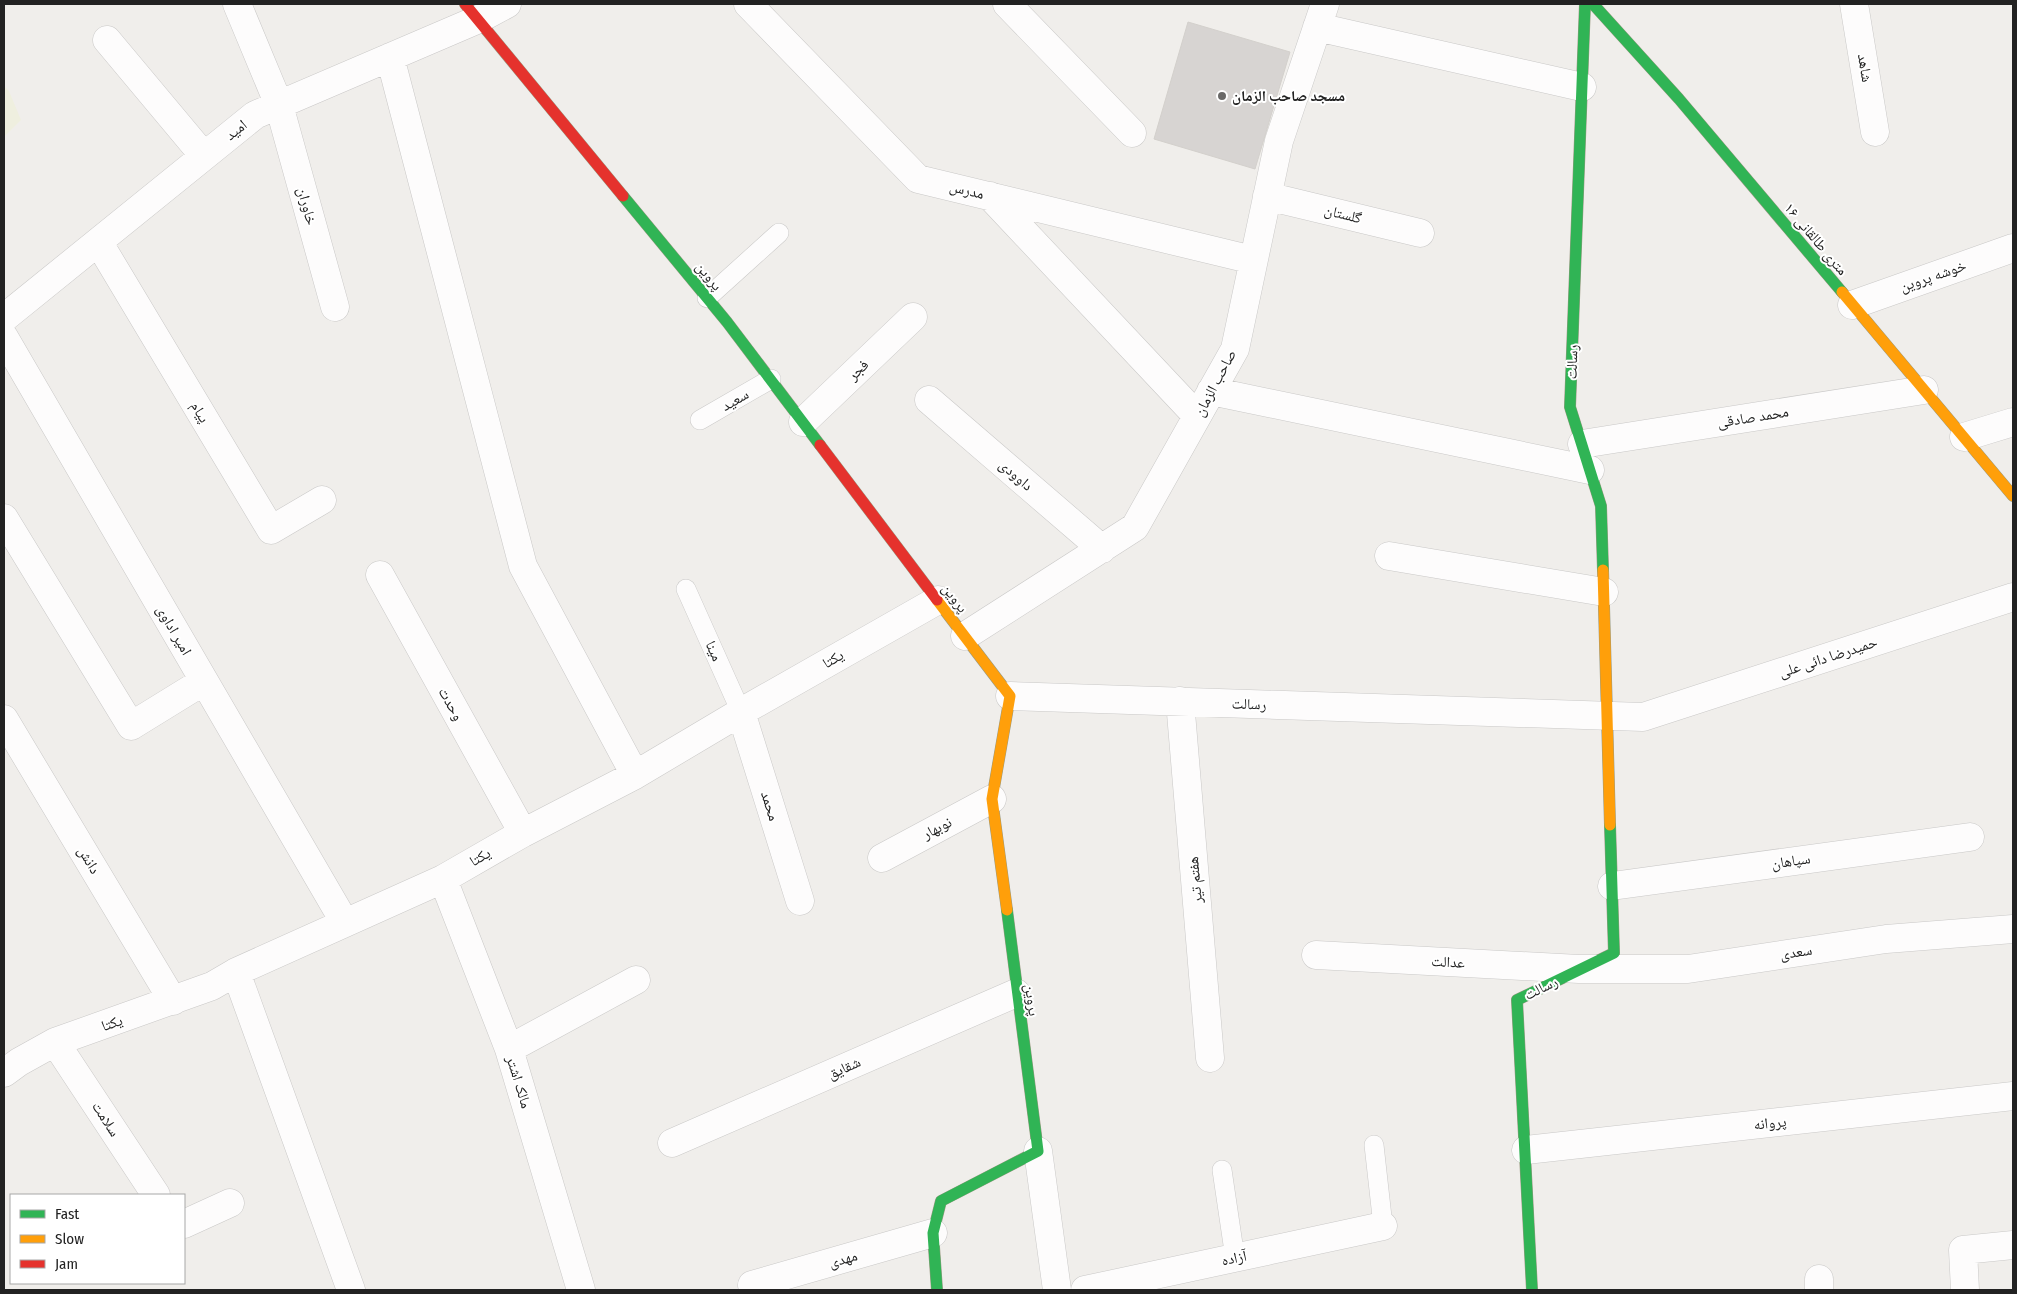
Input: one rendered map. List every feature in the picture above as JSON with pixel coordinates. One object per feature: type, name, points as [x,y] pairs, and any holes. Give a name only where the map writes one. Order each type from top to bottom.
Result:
[{"type":"street","name":"خاوران","points":[[236,4],[279,105],[335,307]]},
{"type":"street","name":"امید","points":[[4,318],[255,115],[390,57],[472,12],[507,4]]},
{"type":"street","name":"مدرس","points":[[748,4],[918,179],[1253,260]]},
{"type":"street","points":[[1007,4],[1132,133]]},
{"type":"street","name":"رسالت","points":[[1532,1290],[1517,1000],[1614,953],[1601,506],[1570,406],[1584,4]]},
{"type":"street","name":"۱۶ متری طالقانی","points":[[1593,4],[1679,99],[2013,496]]},
{"type":"street","name":"شاهد","points":[[1854,4],[1875,132]]},
{"type":"street","name":"پروین","points":[[472,12],[707,298],[1010,696],[992,799],[1038,1151]]},
{"type":"street","points":[[1321,15],[1582,87]]},
{"type":"street","name":"صاحب الزمان","points":[[966,636],[1135,527],[1235,349],[1279,141],[1321,15]]},
{"type":"street","points":[[107,40],[204,156]]},
{"type":"street","points":[[390,57],[523,566],[636,775]]},
{"type":"street","points":[[990,196],[1197,416]]},
{"type":"street","name":"گلستان","points":[[1267,196],[1420,233]]},
{"type":"street","name":"پیام","points":[[98,243],[271,530],[322,500]]},
{"type":"street","name":"خوشه پروین","points":[[1852,305],[2013,248]]},
{"type":"street","name":"فجر","points":[[803,422],[913,317]]},
{"type":"street","name":"امیر اداوی","points":[[4,337],[345,922]]},
{"type":"street","name":"محمد صادقی","points":[[1582,444],[1924,390]]},
{"type":"street","points":[[1211,392],[1590,470]]},
{"type":"street","name":"داوودی","points":[[929,400],[1102,549]]},
{"type":"street","points":[[1964,437],[2013,422]]},
{"type":"street","points":[[4,518],[130,726],[204,681]]},
{"type":"street","points":[[1389,556],[1604,592]]},
{"type":"street","name":"وحدت","points":[[380,575],[523,833]]},
{"type":"street","name":"حمیدرضا دائی علی","points":[[1643,717],[2013,597]]},
{"type":"street","name":"یکتا","points":[[4,1073],[19,1062],[55,1042],[212,986],[236,972],[443,879],[523,833],[636,775],[741,712],[938,600]]},
{"type":"street","name":"رسالت","points":[[1010,696],[1643,717]]},
{"type":"street","name":"هفتم تیر","points":[[1180,701],[1210,1058]]},
{"type":"street","name":"محمد","points":[[741,712],[800,901]]},
{"type":"street","name":"دانش","points":[[4,719],[173,1001]]},
{"type":"street","name":"نوبهار","points":[[882,858],[992,799]]},
{"type":"street","name":"سپاهان","points":[[1612,886],[1970,836]]},
{"type":"street","name":"مالک اشتر","points":[[443,879],[509,1049],[581,1290]]},
{"type":"street","name":"سعدی","points":[[1579,969],[1688,969],[1886,939],[2013,930]]},
{"type":"street","name":"عدالت","points":[[1316,955],[1579,969]]},
{"type":"street","points":[[236,972],[351,1290]]},
{"type":"street","points":[[509,1049],[636,980]]},
{"type":"street","name":"شقایق","points":[[672,1143],[1016,994]]},
{"type":"street","name":"سلامت","points":[[55,1042],[155,1194]]},
{"type":"street","name":"پروانه","points":[[1526,1150],[2013,1096]]},
{"type":"street","points":[[937,1290],[933,1233],[940,1201],[1038,1151],[1057,1290]]},
{"type":"street","points":[[185,1224],[230,1203]]},
{"type":"street","name":"آزاده","points":[[1084,1290],[1383,1226]]},
{"type":"street","name":"مهدی","points":[[752,1285],[933,1233]]},
{"type":"street","points":[[1965,1290],[1963,1250],[2013,1245]]},
{"type":"lane","points":[[707,298],[779,233]]},
{"type":"lane","name":"سعید","points":[[700,420],[771,380]]},
{"type":"lane","name":"مینا","points":[[686,589],[741,712]]},
{"type":"lane","points":[[1374,1145],[1383,1226]]},
{"type":"lane","points":[[1222,1170],[1236,1258]]},
{"type":"green space","points":[[4,86],[9,91],[21,120],[4,137]]},
{"type":"building","name":"مسجد صاحب الزمان","points":[[1188,22],[1290,52],[1255,169],[1154,139]]},
{"type":"traffic: fast","points":[[1585,4],[1570,407],[1601,506],[1603,570]]},
{"type":"traffic: fast","points":[[1593,4],[1679,99],[1842,292]]},
{"type":"traffic: fast","points":[[623,196],[727,322],[820,445]]},
{"type":"traffic: fast","points":[[1532,1290],[1517,1000],[1614,953],[1610,825]]},
{"type":"traffic: fast","points":[[937,1290],[933,1233],[941,1201],[1038,1151],[1007,910]]},
{"type":"traffic: slow","points":[[1842,292],[2013,496]]},
{"type":"traffic: slow","points":[[1603,570],[1610,825]]},
{"type":"traffic: slow","points":[[937,600],[1010,696],[992,799],[1007,910]]},
{"type":"traffic: jam","points":[[465,4],[623,196]]},
{"type":"traffic: jam","points":[[820,445],[937,600]]},
{"type":"place","name":"مسجد صاحب الزمان","points":[[1222,96]]}]
